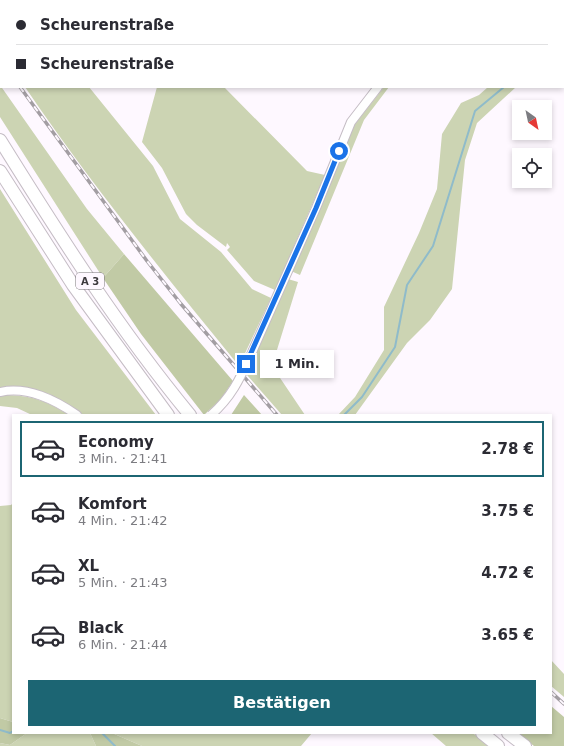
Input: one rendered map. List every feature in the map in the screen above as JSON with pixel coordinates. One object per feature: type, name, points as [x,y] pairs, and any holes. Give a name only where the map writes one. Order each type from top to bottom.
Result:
[{"type":"highway","name":"A 3","points":[[0,140],[88,277],[126,331],[189,414]]},
{"type":"highway","name":"A 3","points":[[0,171],[73,286],[167,414]]},
{"type":"highway","points":[[483,734],[498,746]]},
{"type":"highway","points":[[509,734],[525,746]]},
{"type":"street","points":[[212,414],[223,405],[235,389],[316,208],[351,122],[377,88]]},
{"type":"street","points":[[0,392],[20,391],[39,395],[62,405],[76,414]]},
{"type":"green space","points":[[0,88],[2,88],[87,209],[124,254],[103,278],[0,117]]},
{"type":"green space","points":[[26,88],[90,88],[153,166],[180,219],[221,252],[252,289],[271,298],[239,366],[102,194]]},
{"type":"green space","points":[[157,88],[225,88],[307,171],[325,175],[275,290],[254,281],[227,250],[230,247],[227,243],[226,247],[197,225],[186,214],[162,168],[142,142]]},
{"type":"green space","points":[[383,88],[388,88],[364,120],[300,275],[291,271],[355,124]]},
{"type":"green space","points":[[487,88],[515,88],[477,123],[465,160],[452,289],[430,320],[407,343],[356,414],[339,414],[355,397],[384,350],[384,307],[419,233],[437,189],[442,134],[461,103],[479,95]]},
{"type":"green space","points":[[0,189],[76,310],[155,414],[82,414],[49,394],[22,387],[0,388]]},
{"type":"green space","points":[[124,254],[233,381],[221,399],[205,414],[203,414],[141,334],[103,278]]},
{"type":"green space","points":[[288,279],[298,282],[272,366],[304,414],[281,414],[247,375]]},
{"type":"green space","points":[[7,395],[40,400],[67,414],[30,414],[17,408],[0,406],[0,396]]},
{"type":"green space","points":[[244,395],[261,414],[232,414]]},
{"type":"green space","points":[[12,504],[12,722],[0,718],[0,506]]},
{"type":"green space","points":[[552,661],[564,674],[564,697],[552,687]]},
{"type":"green space","points":[[552,707],[564,717],[564,746],[534,746],[518,734],[552,734]]},
{"type":"green space","points":[[0,718],[12,722],[12,734],[26,734],[10,745],[0,743]]},
{"type":"green space","points":[[26,734],[90,734],[96,746],[0,746],[0,743],[10,745]]},
{"type":"green space","points":[[90,734],[114,734],[142,746],[96,746]]},
{"type":"green space","points":[[114,734],[311,734],[301,746],[142,746]]},
{"type":"green space","points":[[432,734],[474,734],[488,746],[446,746]]},
{"type":"waterway","points":[[345,414],[362,397],[395,347],[407,285],[433,246],[475,111],[503,88]]},
{"type":"waterway","points":[[0,730],[10,733],[12,732]]},
{"type":"waterway","points":[[103,734],[115,746]]},
{"type":"railway","points":[[21,88],[147,261],[181,304],[276,414]]},
{"type":"railway","points":[[552,693],[564,704]]},
{"type":"route","points":[[246,364],[316,208],[339,151]]}]
